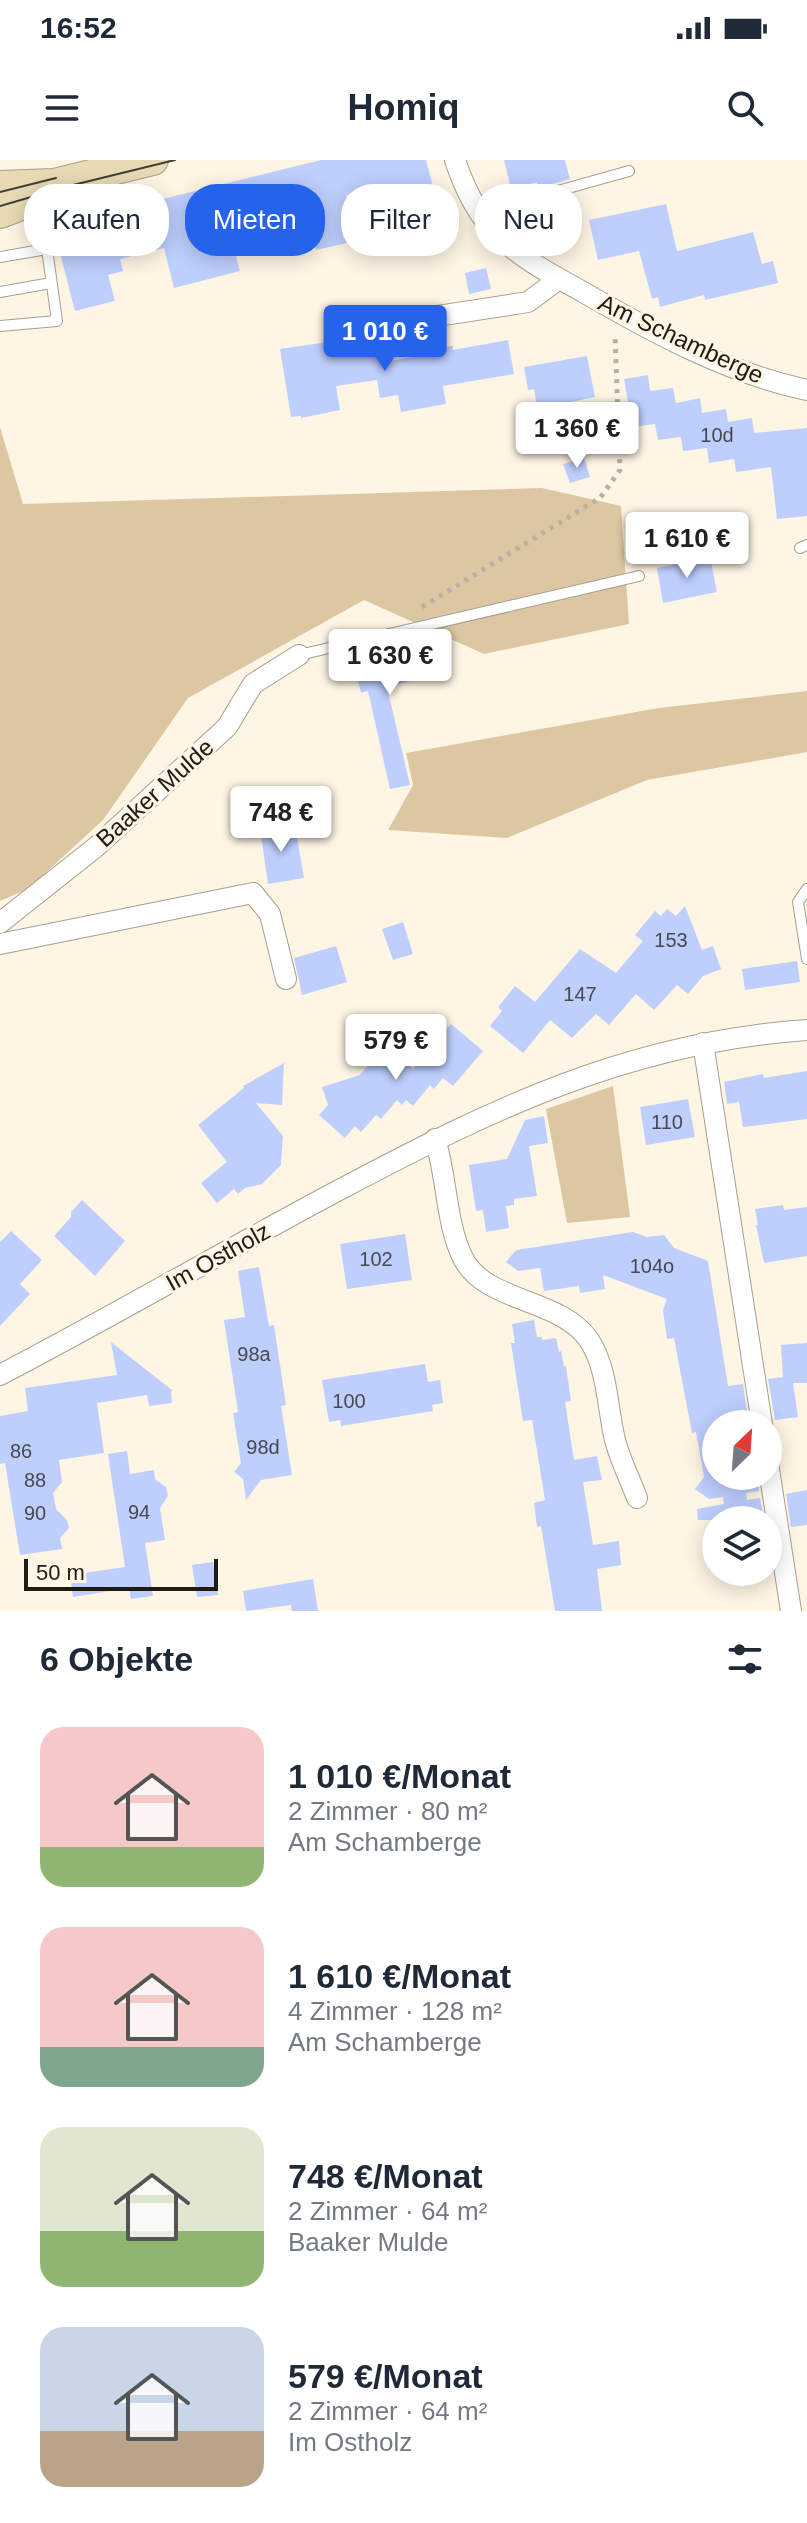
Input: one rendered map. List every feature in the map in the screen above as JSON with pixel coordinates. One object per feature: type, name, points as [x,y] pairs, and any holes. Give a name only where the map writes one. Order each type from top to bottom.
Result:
[{"type":"main road","points":[[84,184],[153,160]]},
{"type":"main road","points":[[0,186],[24,188]]},
{"type":"main road","points":[[0,213],[24,204]]},
{"type":"street","name":"Am Schamberge","points":[[455,160],[475,207]]},
{"type":"street","name":"Am Schamberge","points":[[525,256],[614,310],[716,361],[762,379],[807,390]]},
{"type":"street","points":[[359,328],[528,302],[559,279]]},
{"type":"street","name":"Baaker Mulde","points":[[0,923],[96,847],[227,727],[253,684],[299,655]]},
{"type":"street","points":[[0,944],[253,893],[270,914],[286,979]]},
{"type":"street","name":"Im Ostholz","points":[[0,1375],[435,1139],[511,1104],[633,1059],[703,1043],[807,1030]]},
{"type":"street","points":[[703,1043],[760,1410]]},
{"type":"street","points":[[435,1139],[456,1240],[464,1260],[475,1275],[575,1324],[588,1338],[600,1360],[616,1443],[637,1498]]},
{"type":"street","points":[[772,1490],[791,1611]]},
{"type":"lane","points":[[582,184],[629,171]]},
{"type":"lane","points":[[0,257],[24,253]]},
{"type":"lane","points":[[0,326],[57,321],[48,256]]},
{"type":"lane","points":[[0,292],[51,283]]},
{"type":"lane","points":[[299,655],[639,576]]},
{"type":"lane","points":[[807,889],[798,902],[807,959]]},
{"type":"path","points":[[400,630],[410,614],[600,498],[620,470],[614,310]]},
{"type":"shaded area","points":[[0,427],[23,504],[542,488],[621,506],[629,624],[484,654],[364,600],[188,698],[103,820],[28,889],[0,901]]},
{"type":"shaded area","points":[[807,691],[807,752],[647,780],[507,838],[388,830],[413,785],[406,753],[659,708]]},
{"type":"shaded area","points":[[613,1086],[630,1217],[567,1223],[546,1109]]},
{"type":"building","points":[[321,160],[426,160],[432,184],[341,184],[341,244],[325,248],[325,184],[224,184]]},
{"type":"building","points":[[504,160],[565,160],[570,179],[552,184],[510,184]]},
{"type":"building","points":[[185,194],[185,256],[236,256],[240,271],[174,288],[166,256],[169,256],[169,197]]},
{"type":"building","points":[[666,204],[677,251],[753,232],[762,264],[773,261],[778,283],[705,300],[704,295],[660,307],[658,297],[652,299],[639,251],[598,260],[589,220]]},
{"type":"building","points":[[61,256],[132,256],[120,259],[123,271],[108,275],[115,301],[75,311]]},
{"type":"building","points":[[486,268],[491,289],[469,294],[465,273]]},
{"type":"building","points":[[376,339],[380,363],[422,355],[421,350],[453,346],[453,350],[508,340],[514,374],[443,386],[446,404],[401,412],[398,395],[380,398],[377,380],[336,386],[340,410],[301,418],[291,417],[280,349],[327,342],[328,347]]},
{"type":"building","points":[[587,356],[595,397],[538,412],[534,389],[528,390],[524,367]]},
{"type":"building","points":[[648,375],[650,391],[673,388],[676,403],[700,398],[702,413],[726,409],[728,422],[752,418],[754,433],[807,428],[807,516],[777,519],[771,467],[736,472],[734,459],[709,463],[707,448],[683,451],[681,437],[658,440],[655,424],[632,427],[624,379]]},
{"type":"building","points":[[584,458],[590,477],[570,483],[563,464]]},
{"type":"building","points":[[710,557],[717,592],[663,603],[657,568]]},
{"type":"building","points":[[424,643],[431,676],[387,687],[410,785],[390,789],[368,691],[361,693],[351,653],[383,646],[385,652]]},
{"type":"building","points":[[289,823],[291,833],[296,832],[304,878],[268,884],[260,828]]},
{"type":"building","points":[[685,906],[702,950],[713,946],[721,969],[703,976],[688,994],[677,985],[654,1010],[636,994],[609,1025],[596,1014],[572,1038],[550,1020],[523,1053],[490,1026],[502,1011],[498,1007],[515,986],[535,1002],[580,949],[616,973],[643,941],[635,935],[655,911],[661,916],[667,909],[676,916]]},
{"type":"building","points":[[403,922],[413,954],[393,960],[382,929]]},
{"type":"building","points":[[336,946],[347,982],[302,995],[294,958]]},
{"type":"building","points":[[797,961],[800,982],[745,990],[742,969]]},
{"type":"building","points":[[451,1024],[483,1051],[453,1086],[443,1078],[434,1089],[430,1085],[413,1106],[406,1100],[402,1105],[397,1100],[381,1119],[376,1115],[361,1132],[355,1126],[345,1138],[319,1115],[328,1105],[322,1087],[360,1075],[385,1044],[413,1069]]},
{"type":"building","points":[[284,1063],[282,1105],[256,1103],[283,1136],[281,1165],[262,1184],[245,1188],[238,1194],[234,1189],[217,1203],[201,1183],[227,1162],[198,1125],[243,1086]]},
{"type":"building","points":[[807,1071],[807,1119],[743,1127],[739,1102],[727,1104],[724,1082],[763,1074],[764,1078]]},
{"type":"building","points":[[688,1099],[695,1137],[646,1145],[640,1107]]},
{"type":"building","points":[[544,1116],[548,1143],[529,1146],[537,1196],[514,1199],[514,1205],[506,1206],[509,1228],[486,1232],[483,1210],[476,1211],[469,1165],[507,1159],[525,1120]]},
{"type":"building","points":[[82,1200],[125,1241],[95,1276],[54,1236]]},
{"type":"building","points":[[783,1205],[784,1210],[807,1207],[807,1256],[764,1263],[755,1209]]},
{"type":"building","points":[[11,1231],[42,1260],[20,1284],[30,1294],[0,1326],[0,1242]]},
{"type":"building","points":[[633,1232],[647,1237],[664,1235],[674,1248],[708,1261],[728,1386],[743,1384],[747,1410],[702,1410],[702,1466],[696,1432],[692,1433],[674,1338],[667,1339],[663,1310],[667,1299],[603,1275],[605,1289],[580,1293],[579,1286],[544,1291],[540,1268],[518,1271],[506,1262],[516,1250]]},
{"type":"building","points":[[405,1234],[412,1280],[347,1289],[340,1244]]},
{"type":"building","points":[[259,1267],[269,1326],[274,1325],[286,1405],[281,1406],[292,1475],[261,1480],[246,1500],[243,1479],[234,1472],[241,1463],[233,1413],[238,1412],[224,1320],[245,1317],[238,1271]]},
{"type":"building","points":[[534,1320],[537,1337],[542,1337],[542,1340],[556,1338],[566,1366],[571,1401],[565,1402],[574,1460],[597,1456],[602,1480],[583,1482],[593,1545],[619,1541],[621,1565],[597,1569],[602,1611],[555,1611],[541,1526],[537,1527],[534,1503],[545,1500],[532,1420],[523,1421],[511,1343],[515,1343],[512,1324]]},
{"type":"building","points":[[111,1342],[173,1391],[172,1403],[149,1406],[147,1395],[97,1403],[104,1453],[59,1460],[62,1482],[53,1493],[56,1509],[67,1520],[69,1528],[60,1538],[62,1549],[20,1555],[5,1463],[0,1464],[0,1416],[28,1411],[25,1388],[117,1375]]},
{"type":"building","points":[[807,1343],[807,1383],[793,1383],[798,1417],[782,1419],[782,1410],[773,1410],[768,1379],[783,1377],[781,1345]]},
{"type":"building","points":[[425,1364],[428,1382],[440,1380],[443,1403],[432,1405],[433,1411],[341,1426],[340,1420],[329,1422],[322,1380]]},
{"type":"building","points":[[127,1451],[130,1474],[154,1470],[155,1479],[166,1487],[168,1496],[160,1508],[165,1540],[145,1543],[153,1596],[131,1599],[129,1588],[73,1597],[70,1575],[125,1567],[108,1454]]},
{"type":"building","points":[[702,1480],[702,1490],[759,1490],[746,1493],[747,1500],[760,1498],[761,1506],[713,1506],[724,1504],[723,1497],[709,1499],[695,1489]]},
{"type":"building","points":[[807,1490],[807,1525],[791,1527],[786,1494]]},
{"type":"building","points":[[702,1508],[702,1520],[698,1520],[697,1509]]},
{"type":"building","points":[[213,1562],[218,1595],[197,1597],[192,1565]]},
{"type":"building","points":[[313,1579],[318,1611],[292,1611],[291,1605],[246,1611],[243,1591]]},
{"type":"tram line","points":[[0,206],[175,160]]},
{"type":"tram line","points":[[0,192],[56,178]]}]
